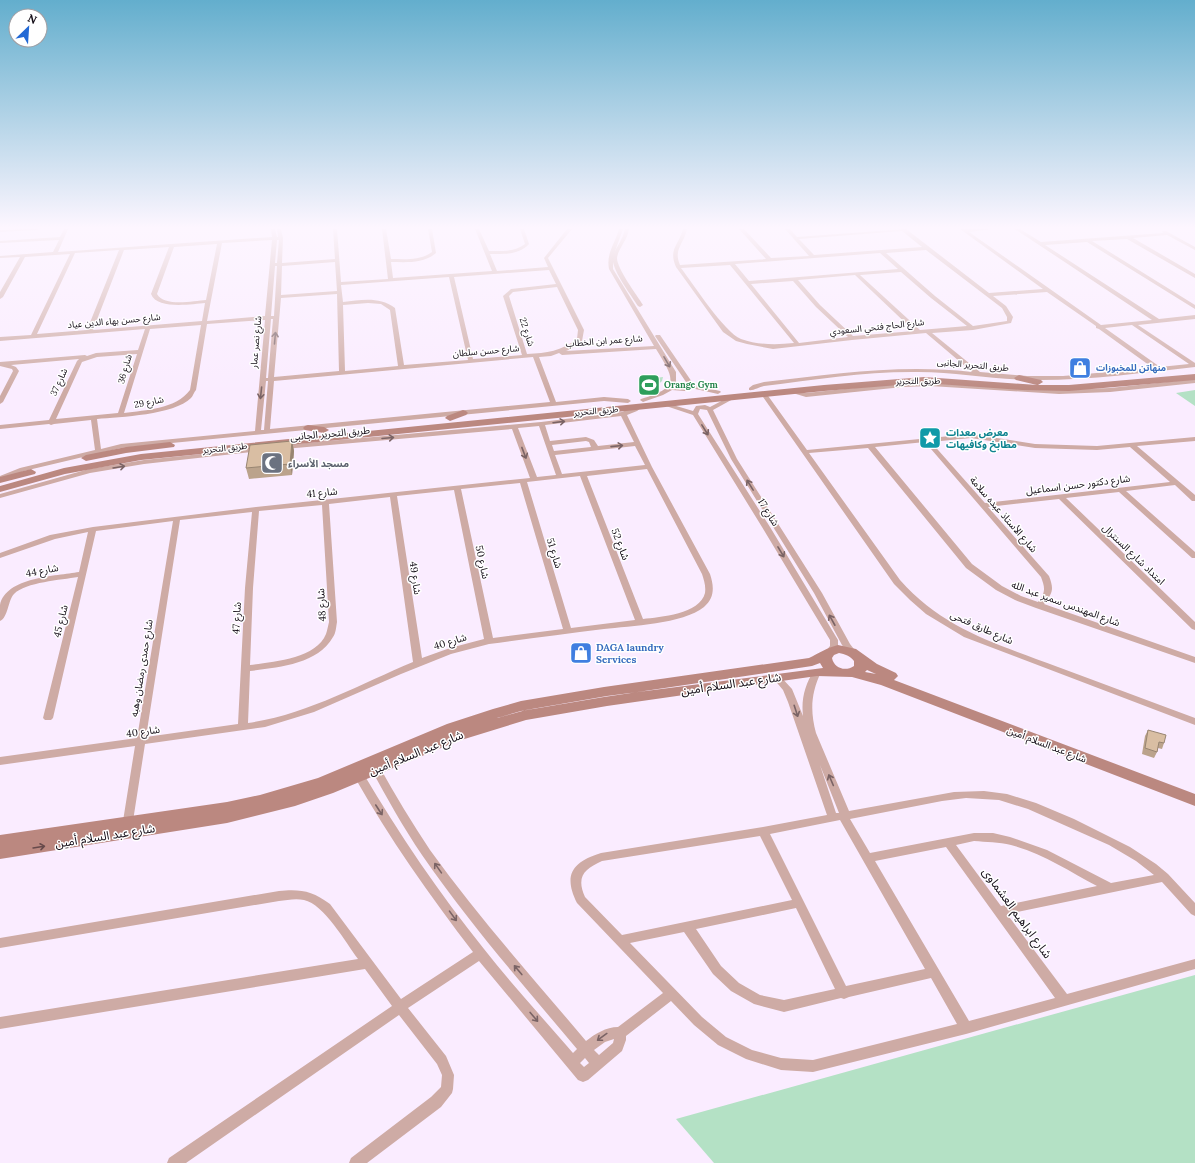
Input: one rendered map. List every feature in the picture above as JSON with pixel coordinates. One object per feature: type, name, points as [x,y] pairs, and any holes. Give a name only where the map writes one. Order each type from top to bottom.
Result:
[{"type":"street","points":[[0,297],[8,283]]},
{"type":"street","points":[[33,336],[57,283]]},
{"type":"street","points":[[89,332],[108,283]]},
{"type":"street","points":[[158,283],[154,294],[155,297],[163,302],[208,301]]},
{"type":"street","name":"شارع 29","points":[[0,427],[94,419],[160,410],[177,404],[188,397],[192,390],[212,283]]},
{"type":"street","name":"شارع نصر عمار","points":[[258,433],[270,283]]},
{"type":"street","name":"شارع نصر عمار","points":[[267,432],[279,283]]},
{"type":"street","points":[[342,373],[340,292],[338,284],[348,283]]},
{"type":"street","points":[[453,283],[470,361]]},
{"type":"street","points":[[621,283],[673,372],[674,383],[671,388]]},
{"type":"street","points":[[628,283],[662,342],[692,386],[718,392]]},
{"type":"street","name":"شارع الحاج فتحي السعودي","points":[[690,283],[730,336],[760,346],[798,345],[852,338],[973,328],[1000,325],[1009,322],[1010,317],[1008,312],[974,283]]},
{"type":"street","points":[[747,283],[798,345]]},
{"type":"street","points":[[798,283],[818,306],[852,338]]},
{"type":"street","points":[[866,283],[919,332]]},
{"type":"street","points":[[917,283],[973,328]]},
{"type":"street","points":[[1035,283],[1096,327],[1159,369]]},
{"type":"street","points":[[1100,283],[1158,321]]},
{"type":"street","points":[[1157,283],[1195,307]]},
{"type":"street","name":"شارع حسن سلطان","points":[[262,380],[551,354],[576,344],[582,335],[581,330],[558,285]]},
{"type":"street","name":"شارع 22","points":[[525,356],[506,296],[511,291],[558,285]]},
{"type":"street","points":[[989,295],[1046,291]]},
{"type":"street","points":[[278,297],[340,292]]},
{"type":"street","points":[[340,304],[373,302],[390,306],[393,309],[401,368]]},
{"type":"street","name":"شارع حسن بهاء الدين عياد","points":[[0,339],[277,317]]},
{"type":"street","points":[[1096,327],[1195,317]]},
{"type":"street","points":[[1132,323],[1195,366]]},
{"type":"street","name":"شارع 36","points":[[120,416],[148,327]]},
{"type":"street","points":[[1096,327],[1150,370]]},
{"type":"street","points":[[927,331],[979,374]]},
{"type":"street","name":"شارع عمر ابن الخطاب","points":[[551,354],[658,346]]},
{"type":"street","points":[[0,364],[139,352]]},
{"type":"street","points":[[535,355],[557,409]]},
{"type":"street","name":"شارع 37","points":[[51,423],[77,364],[90,357]]},
{"type":"street","points":[[0,364],[9,366],[16,371],[0,402]]},
{"type":"street","name":"طريق التحرير الجانبى","points":[[752,389],[755,386],[764,384],[897,371],[938,370],[1018,378],[1120,375],[1150,370],[1195,366]]},
{"type":"street","name":"طريق التحرير","points":[[557,409],[641,403],[718,392],[822,385],[923,374],[1038,382],[1073,381],[1195,366]]},
{"type":"street","name":"طريق التحرير","points":[[843,383],[924,380],[1038,388],[1069,388],[1195,377]]},
{"type":"street","points":[[1018,378],[1038,382]]},
{"type":"street","points":[[788,391],[806,395],[903,385],[930,384],[1051,392],[1085,392],[1195,381]]},
{"type":"street","points":[[641,403],[671,388],[686,389],[689,386],[689,382]]},
{"type":"street","points":[[1110,384],[1134,388]]},
{"type":"street","name":"طريق التحرير","points":[[160,450],[212,439],[431,427],[536,417],[557,409],[628,401],[662,404],[764,394],[822,385]]},
{"type":"street","name":"شارع طارق فتحى","points":[[764,394],[896,582],[909,597],[925,610],[945,624],[974,638],[1195,722]]},
{"type":"street","points":[[662,404],[683,409],[695,414],[698,407],[710,409],[723,401],[735,397]]},
{"type":"street","name":"طريق التحرير الجانبى","points":[[0,496],[90,471],[144,462],[304,445],[514,426],[536,417],[623,414],[634,410],[641,403]]},
{"type":"street","name":"طريق التحرير الجانبى","points":[[0,480],[22,469],[121,446],[212,439],[267,432],[463,413],[557,409]]},
{"type":"street","name":"شارع 17","points":[[710,409],[734,459],[818,593],[846,645],[856,655]]},
{"type":"street","points":[[450,418],[463,413]]},
{"type":"street","name":"شارع 40","points":[[0,761],[243,728],[279,720],[307,711],[441,654],[489,641],[640,622],[687,614],[700,606],[708,596],[710,585],[706,574],[649,467],[623,414]]},
{"type":"street","name":"شارع 17","points":[[695,414],[766,527],[834,640],[834,645],[828,654]]},
{"type":"street","points":[[536,417],[560,477]]},
{"type":"street","name":"طريق التحرير","points":[[0,480],[94,456],[125,455],[160,450],[322,434],[450,418],[536,417]]},
{"type":"street","points":[[94,419],[98,451]]},
{"type":"street","points":[[514,426],[534,480]]},
{"type":"street","points":[[431,427],[464,431]]},
{"type":"street","points":[[308,428],[322,434]]},
{"type":"street","points":[[304,445],[322,434]]},
{"type":"street","points":[[804,452],[971,436],[1035,446],[1097,448],[1194,441]]},
{"type":"street","points":[[547,443],[586,439],[592,441],[595,448]]},
{"type":"street","name":"شارع الأستاذ عبده سلامة","points":[[926,440],[1045,576],[1049,587],[1046,597],[1039,606]]},
{"type":"street","points":[[550,453],[638,444]]},
{"type":"street","name":"شارع المهندس سمير عبد الله","points":[[870,446],[969,566],[982,578],[999,588],[1039,606],[1195,660]]},
{"type":"street","points":[[1133,446],[1195,499]]},
{"type":"street","points":[[160,450],[193,457]]},
{"type":"street","name":"طريق التحرير","points":[[0,489],[125,455]]},
{"type":"street","name":"شارع 41","points":[[0,556],[53,537],[94,529],[177,518],[649,467]]},
{"type":"street","points":[[50,482],[64,471]]},
{"type":"street","name":"شارع 52","points":[[583,474],[640,622]]},
{"type":"street","name":"شارع 51","points":[[523,481],[568,631]]},
{"type":"street","name":"شارع دكتور حسن اسماعيل","points":[[983,505],[1176,483]]},
{"type":"street","name":"شارع 50","points":[[458,488],[489,641]]},
{"type":"street","points":[[1120,489],[1195,556]]},
{"type":"street","name":"شارع 49","points":[[393,495],[418,664]]},
{"type":"street","name":"امتداد شارع السنترال","points":[[1060,496],[1195,627]]},
{"type":"street","name":"شارع 48","points":[[245,669],[288,662],[301,658],[322,646],[329,638],[333,630],[325,502]]},
{"type":"street","name":"شارع 47","points":[[243,728],[249,588],[256,510]]},
{"type":"street","name":"شارع حمدى رمضان وهبه","points":[[128,821],[177,518]]},
{"type":"street","name":"شارع 45","points":[[48,718],[94,529]]},
{"type":"street","name":"شارع 44","points":[[0,618],[8,597],[16,588],[29,584],[83,574]]},
{"type":"street","points":[[843,650],[856,655],[862,664],[858,671],[853,673],[848,674],[836,672],[827,666],[825,662],[828,654],[843,650]]},
{"type":"street","name":"شارع عبد السلام أمين","points":[[0,841],[128,821],[227,808],[266,799],[323,782],[475,720],[521,706],[631,693],[812,662],[828,654]]},
{"type":"street","name":"شارع عبد السلام أمين","points":[[856,655],[866,663],[882,672],[1195,800]]},
{"type":"street","points":[[807,733],[806,706],[809,688],[817,672]]},
{"type":"street","name":"شارع عبد السلام أمين","points":[[631,693],[777,678],[817,672],[836,672]]},
{"type":"street","name":"شارع عبد السلام أمين","points":[[853,673],[885,681],[1055,743],[1195,791]]},
{"type":"street","points":[[777,678],[786,689],[793,702],[841,817],[868,858],[966,1028]]},
{"type":"street","name":"شارع عبد السلام أمين","points":[[0,853],[227,817],[262,809],[302,798],[453,737],[495,723],[605,697]]},
{"type":"street","points":[[376,769],[398,808],[452,888],[489,936],[598,1064]]},
{"type":"street","points":[[359,776],[402,844],[480,954],[583,1076],[618,1047],[620,1033]]},
{"type":"street","points":[[1195,911],[1164,877],[1139,858],[1108,839],[1023,803],[991,795],[966,794],[942,797],[764,831],[614,854],[589,861],[580,869],[575,879],[575,890],[581,900],[698,1021],[722,1041],[750,1056],[781,1064],[813,1066],[966,1028],[1195,964]]},
{"type":"street","points":[[764,831],[844,994]]},
{"type":"street","points":[[868,858],[974,837],[990,836],[1006,838],[1040,850],[1108,887]]},
{"type":"street","name":"شارع ابراهيم العشماوى","points":[[948,842],[1064,1000]]},
{"type":"street","points":[[999,911],[1108,887],[1164,877]]},
{"type":"street","points":[[0,943],[297,894],[314,897],[326,907],[442,1060],[448,1075],[447,1089],[436,1102],[356,1163]]},
{"type":"street","points":[[620,940],[799,902]]},
{"type":"street","points":[[687,926],[717,970],[735,987],[758,1000],[784,1006],[844,994],[934,972]]},
{"type":"street","points":[[174,1163],[400,1006],[480,954]]},
{"type":"street","points":[[0,1023],[368,963]]},
{"type":"street","points":[[572,1062],[606,1034],[613,1032],[620,1033],[672,993]]},
{"type":"green space","name":"Orange Gym","points":[[663,377],[662,381],[653,389],[643,391],[638,380]]},
{"type":"green space","points":[[1195,390],[1195,406],[1176,393]]},
{"type":"green space","points":[[1195,975],[1195,1163],[714,1163],[676,1119]]},
{"type":"building","points":[[292,441],[290,464],[246,468],[250,445]]},
{"type":"building","points":[[1148,730],[1166,735],[1164,743],[1159,742],[1157,752],[1145,748]]},
{"type":"place","name":"منهاتن للمخبوزات","points":[[1080,368]]},
{"type":"place","name":"Orange Gym","points":[[649,385]]},
{"type":"place","name":"معرض معدات مطابخ وكافيهات","points":[[930,438]]},
{"type":"place","name":"مسجد الأسراء","points":[[272,463]]},
{"type":"place","name":"DAGA laundry Services","points":[[581,653]]}]
